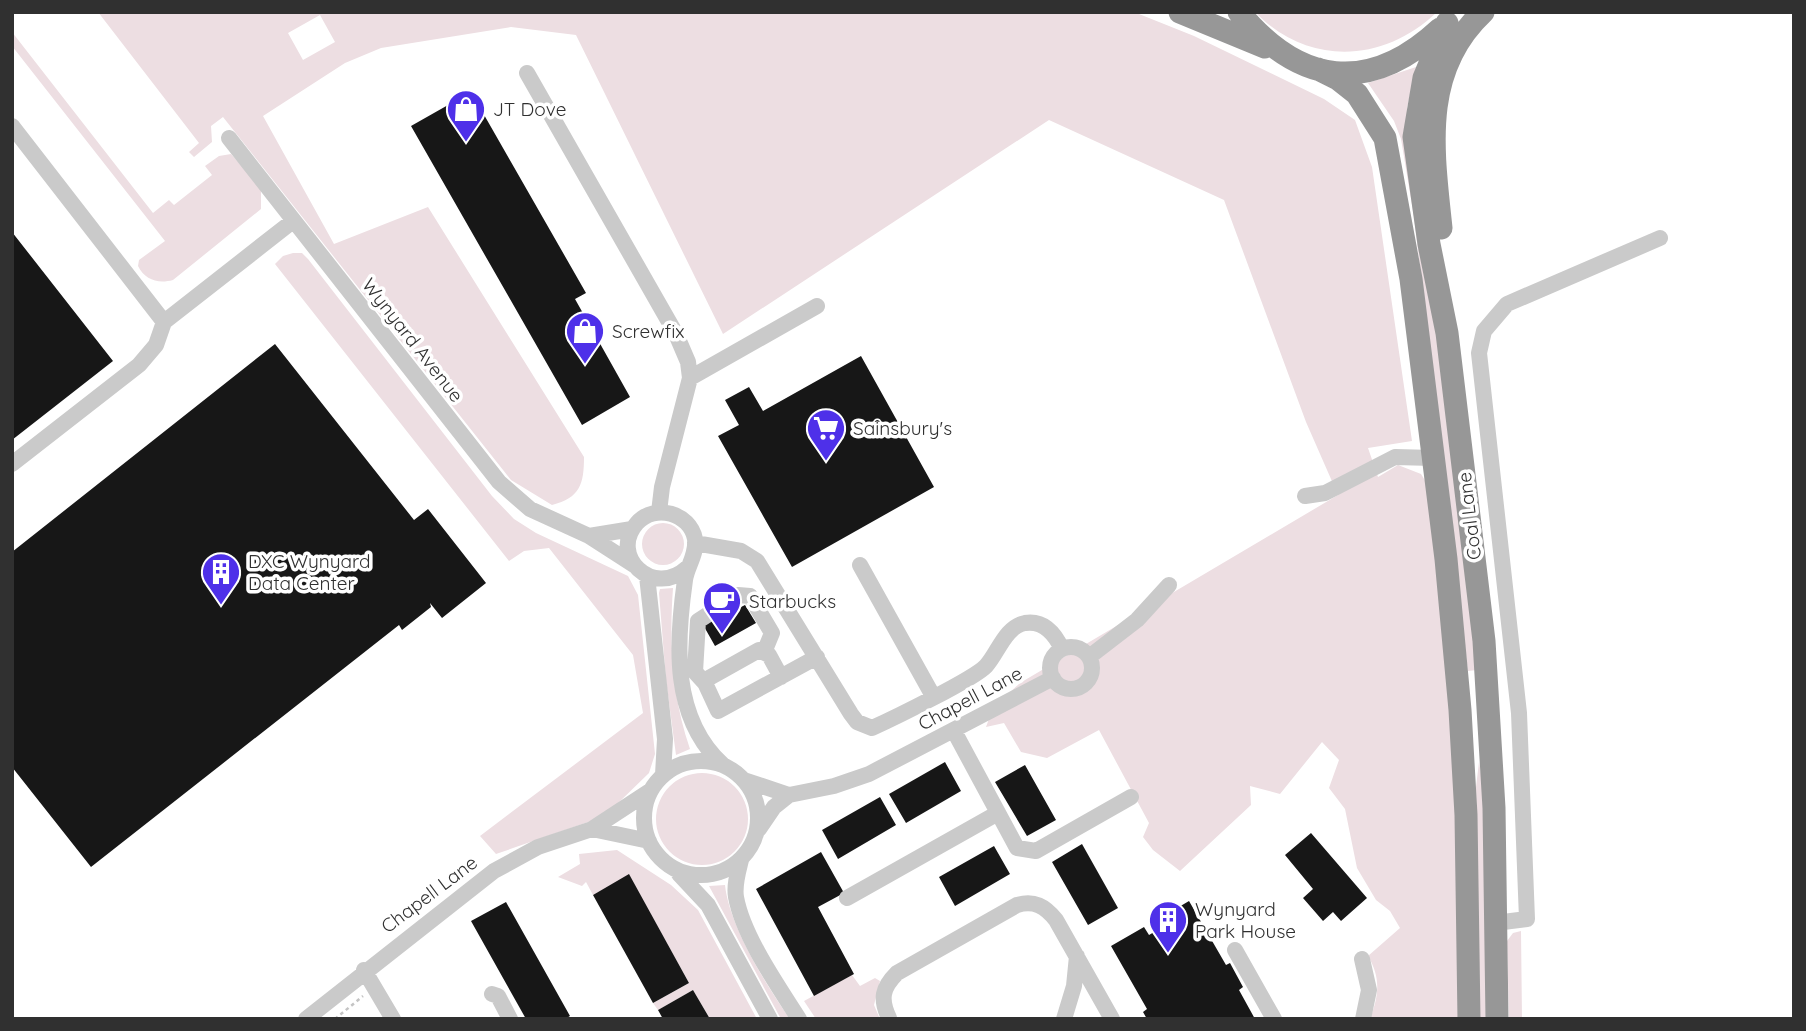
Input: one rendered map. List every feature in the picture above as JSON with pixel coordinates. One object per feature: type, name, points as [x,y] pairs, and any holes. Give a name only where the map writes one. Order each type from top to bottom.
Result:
[{"type":"highway","points":[[1180,12],[1275,50],[1298,63],[1318,69],[1360,73],[1388,65],[1420,48],[1451,18]]},
{"type":"highway","points":[[1239,12],[1275,50]]},
{"type":"highway","points":[[1447,333],[1443,248],[1434,153],[1434,106],[1445,67],[1458,44],[1483,12]]},
{"type":"highway","name":"Coal Lane","points":[[1451,18],[1424,78],[1414,137],[1429,244],[1447,333],[1484,640],[1494,808],[1497,1019]]},
{"type":"highway","name":"Coal Lane","points":[[1318,69],[1338,79],[1357,94],[1374,118],[1391,155],[1411,279],[1460,710],[1466,816],[1469,1019]]},
{"type":"street","points":[[527,73],[676,334],[688,362],[690,378],[662,487],[659,512]]},
{"type":"street","points":[[12,126],[164,322]]},
{"type":"street","name":"Wynyard Avenue","points":[[229,138],[499,482],[530,509],[589,536],[634,565]]},
{"type":"street","points":[[12,464],[139,365],[156,345],[164,322],[293,221]]},
{"type":"street","points":[[1495,923],[1527,919],[1519,713],[1479,353],[1485,331],[1493,317],[1507,304],[1660,238]]},
{"type":"street","points":[[690,378],[817,306]]},
{"type":"street","points":[[1305,496],[1325,494],[1395,457],[1433,458]]},
{"type":"street","points":[[589,536],[632,529],[647,515],[659,512],[684,520],[692,531],[694,556],[687,568],[679,629],[682,687],[699,737],[708,751],[740,776],[756,803],[756,834]]},
{"type":"street","points":[[632,529],[628,547],[634,565],[647,576],[667,579],[687,568]]},
{"type":"street","points":[[695,543],[741,551],[757,561],[857,722],[872,727],[985,667],[1008,634],[1024,623],[1042,625],[1051,632],[1062,649]]},
{"type":"street","points":[[860,565],[933,696]]},
{"type":"street","points":[[647,576],[665,740],[663,775]]},
{"type":"street","points":[[1088,657],[1136,620],[1169,585]]},
{"type":"street","points":[[765,650],[772,633],[750,596],[738,595],[703,615],[698,621],[695,672],[705,683],[718,711],[817,657]]},
{"type":"street","points":[[1062,649],[1079,649],[1088,657],[1091,674],[1079,687],[1067,688],[1053,678],[1051,662],[1062,649]]},
{"type":"street","points":[[705,683],[709,678],[759,650],[765,650]]},
{"type":"street","points":[[765,650],[781,677]]},
{"type":"street","name":"Chapell Lane","points":[[740,776],[756,785],[789,795],[834,786],[869,774],[1053,678]]},
{"type":"street","points":[[954,731],[1017,848],[1036,851],[1131,797]]},
{"type":"street","points":[[723,765],[691,761],[663,775],[650,791],[644,816],[649,841],[658,857],[695,887],[708,905],[770,1019]]},
{"type":"street","name":"Chapell Lane","points":[[306,1019],[364,970],[509,862],[564,837],[592,829],[650,791]]},
{"type":"street","points":[[789,795],[764,818],[741,860],[736,880],[740,910],[769,970],[799,1019]]},
{"type":"street","points":[[847,898],[998,814]]},
{"type":"street","name":"Chapell Lane","points":[[592,829],[649,841]]},
{"type":"street","points":[[672,868],[708,876],[726,870],[741,860]]},
{"type":"street","points":[[889,1018],[883,999],[887,983],[897,973],[1017,905],[1027,902],[1048,910],[1108,1012]]},
{"type":"street","points":[[1235,950],[1274,1019]]},
{"type":"street","points":[[1066,1011],[1074,986],[1077,956]]},
{"type":"street","points":[[1362,959],[1369,990],[1363,1019]]},
{"type":"street","points":[[364,970],[388,1017]]},
{"type":"street","points":[[492,993],[498,996],[510,1019]]},
{"type":"street","points":[[1066,1011],[1087,997],[1108,1012]]},
{"type":"path","points":[[335,1019],[374,987]]},
{"type":"shaded area","points":[[98,12],[1134,12],[1194,36],[1324,99],[1355,120],[1372,167],[1412,441],[1368,448],[1378,477],[1398,465],[1421,474],[1429,487],[1458,787],[1460,1019],[1370,1019],[1377,979],[1368,956],[1400,928],[1390,911],[1376,900],[1357,868],[1345,809],[1329,788],[1339,760],[1322,742],[1280,794],[1250,786],[1251,805],[1180,871],[1153,850],[1143,837],[1149,823],[1099,730],[1047,758],[1021,752],[1004,723],[986,727],[993,708],[1020,683],[1338,495],[1306,422],[1224,200],[1049,120],[723,334],[576,35],[511,27],[381,48],[345,63],[263,116],[334,244],[428,207],[584,457],[579,488],[569,498],[552,505],[511,480],[223,117],[211,126],[212,142],[194,157],[189,152],[199,143]],"holes":[[[320,15],[335,42],[303,60],[288,33]]]},
{"type":"shaded area","points":[[1255,12],[1437,12],[1416,29],[1393,42],[1345,52],[1298,42],[1276,30]]},
{"type":"shaded area","points":[[12,32],[153,213],[169,200],[174,205],[212,175],[205,166],[219,156],[231,154],[261,188],[261,209],[173,280],[157,281],[148,278],[138,266],[139,260],[165,241],[12,46]]},
{"type":"shaded area","points":[[1416,67],[1407,108],[1409,151],[1432,283],[1477,670],[1468,671],[1414,217],[1401,139],[1394,121],[1368,83]]},
{"type":"shaded area","points":[[302,253],[308,259],[492,496],[514,519],[536,533],[628,576],[638,595],[655,754],[649,773],[612,809],[594,820],[496,854],[480,836],[643,713],[633,655],[549,548],[524,551],[509,561],[275,264],[283,256]]},
{"type":"shaded area","points":[[663,523],[678,529],[684,544],[678,559],[663,565],[648,559],[642,544],[648,529]]},
{"type":"shaded area","points":[[673,588],[673,670],[679,710],[690,749],[676,755],[666,680],[659,593],[660,589]]},
{"type":"shaded area","points":[[1479,762],[1484,792],[1490,1019],[1480,1019],[1476,787]]},
{"type":"shaded area","points":[[702,773],[720,776],[735,786],[745,801],[748,819],[745,837],[735,852],[720,862],[702,865],[684,862],[669,852],[659,837],[656,819],[659,801],[669,786],[684,776]]},
{"type":"shaded area","points":[[617,850],[671,885],[698,910],[757,1019],[710,1019],[693,990],[658,1010],[653,1003],[689,983],[629,875],[593,895],[586,882],[582,886],[558,877],[580,864],[579,854]]},
{"type":"shaded area","points":[[725,885],[733,918],[741,936],[790,1019],[781,1019],[709,886]]},
{"type":"shaded area","points":[[1521,931],[1522,1019],[1509,1019],[1507,941],[1513,933]]},
{"type":"shaded area","points":[[852,975],[860,986],[875,978],[880,981],[874,1005],[880,1019],[816,1019],[804,1001]]},
{"type":"building","points":[[471,92],[586,293],[575,299],[630,397],[582,425],[411,126]]},
{"type":"building","points":[[12,232],[113,361],[12,440]]},
{"type":"building","name":"DXC Wynyard Data Center","points":[[275,344],[414,520],[428,509],[486,583],[442,618],[430,603],[431,607],[402,630],[399,625],[91,867],[12,767],[12,552]]},
{"type":"building","name":"Sainsbury's","points":[[861,356],[934,487],[792,567],[718,436],[739,425],[725,400],[749,387],[763,411]]},
{"type":"building","name":"Starbucks","points":[[731,604],[735,610],[745,605],[756,623],[715,646],[702,623]]},
{"type":"building","points":[[945,762],[961,791],[906,823],[889,794]]},
{"type":"building","points":[[1025,765],[1056,820],[1027,836],[995,782]]},
{"type":"building","points":[[880,797],[896,825],[838,859],[822,830]]},
{"type":"building","points":[[1311,833],[1367,898],[1341,921],[1333,912],[1323,921],[1303,898],[1313,889],[1285,855]]},
{"type":"building","points":[[1082,844],[1118,908],[1088,925],[1052,862]]},
{"type":"building","points":[[994,846],[1010,874],[955,906],[939,877]]},
{"type":"building","points":[[821,852],[844,893],[818,907],[854,974],[814,996],[756,889]]},
{"type":"building","points":[[629,874],[689,983],[653,1003],[593,895]]},
{"type":"building","name":"Wynyard Park House","points":[[1189,901],[1226,965],[1230,963],[1243,987],[1239,990],[1255,1019],[1147,1019],[1143,1012],[1147,1009],[1111,946],[1144,927],[1149,935],[1161,928],[1157,920]]},
{"type":"building","points":[[506,902],[570,1016],[565,1019],[526,1019],[471,921]]},
{"type":"building","points":[[693,990],[710,1019],[663,1019],[658,1010]]},
{"type":"place","name":"JT Dove","points":[[466,143]]},
{"type":"place","name":"Screwfix","points":[[585,365]]},
{"type":"place","name":"Sainsbury's","points":[[826,462]]},
{"type":"place","name":"DXC Wynyard Data Center","points":[[221,606]]},
{"type":"place","name":"Starbucks","points":[[722,635]]},
{"type":"place","name":"Wynyard Park House","points":[[1168,954]]}]
